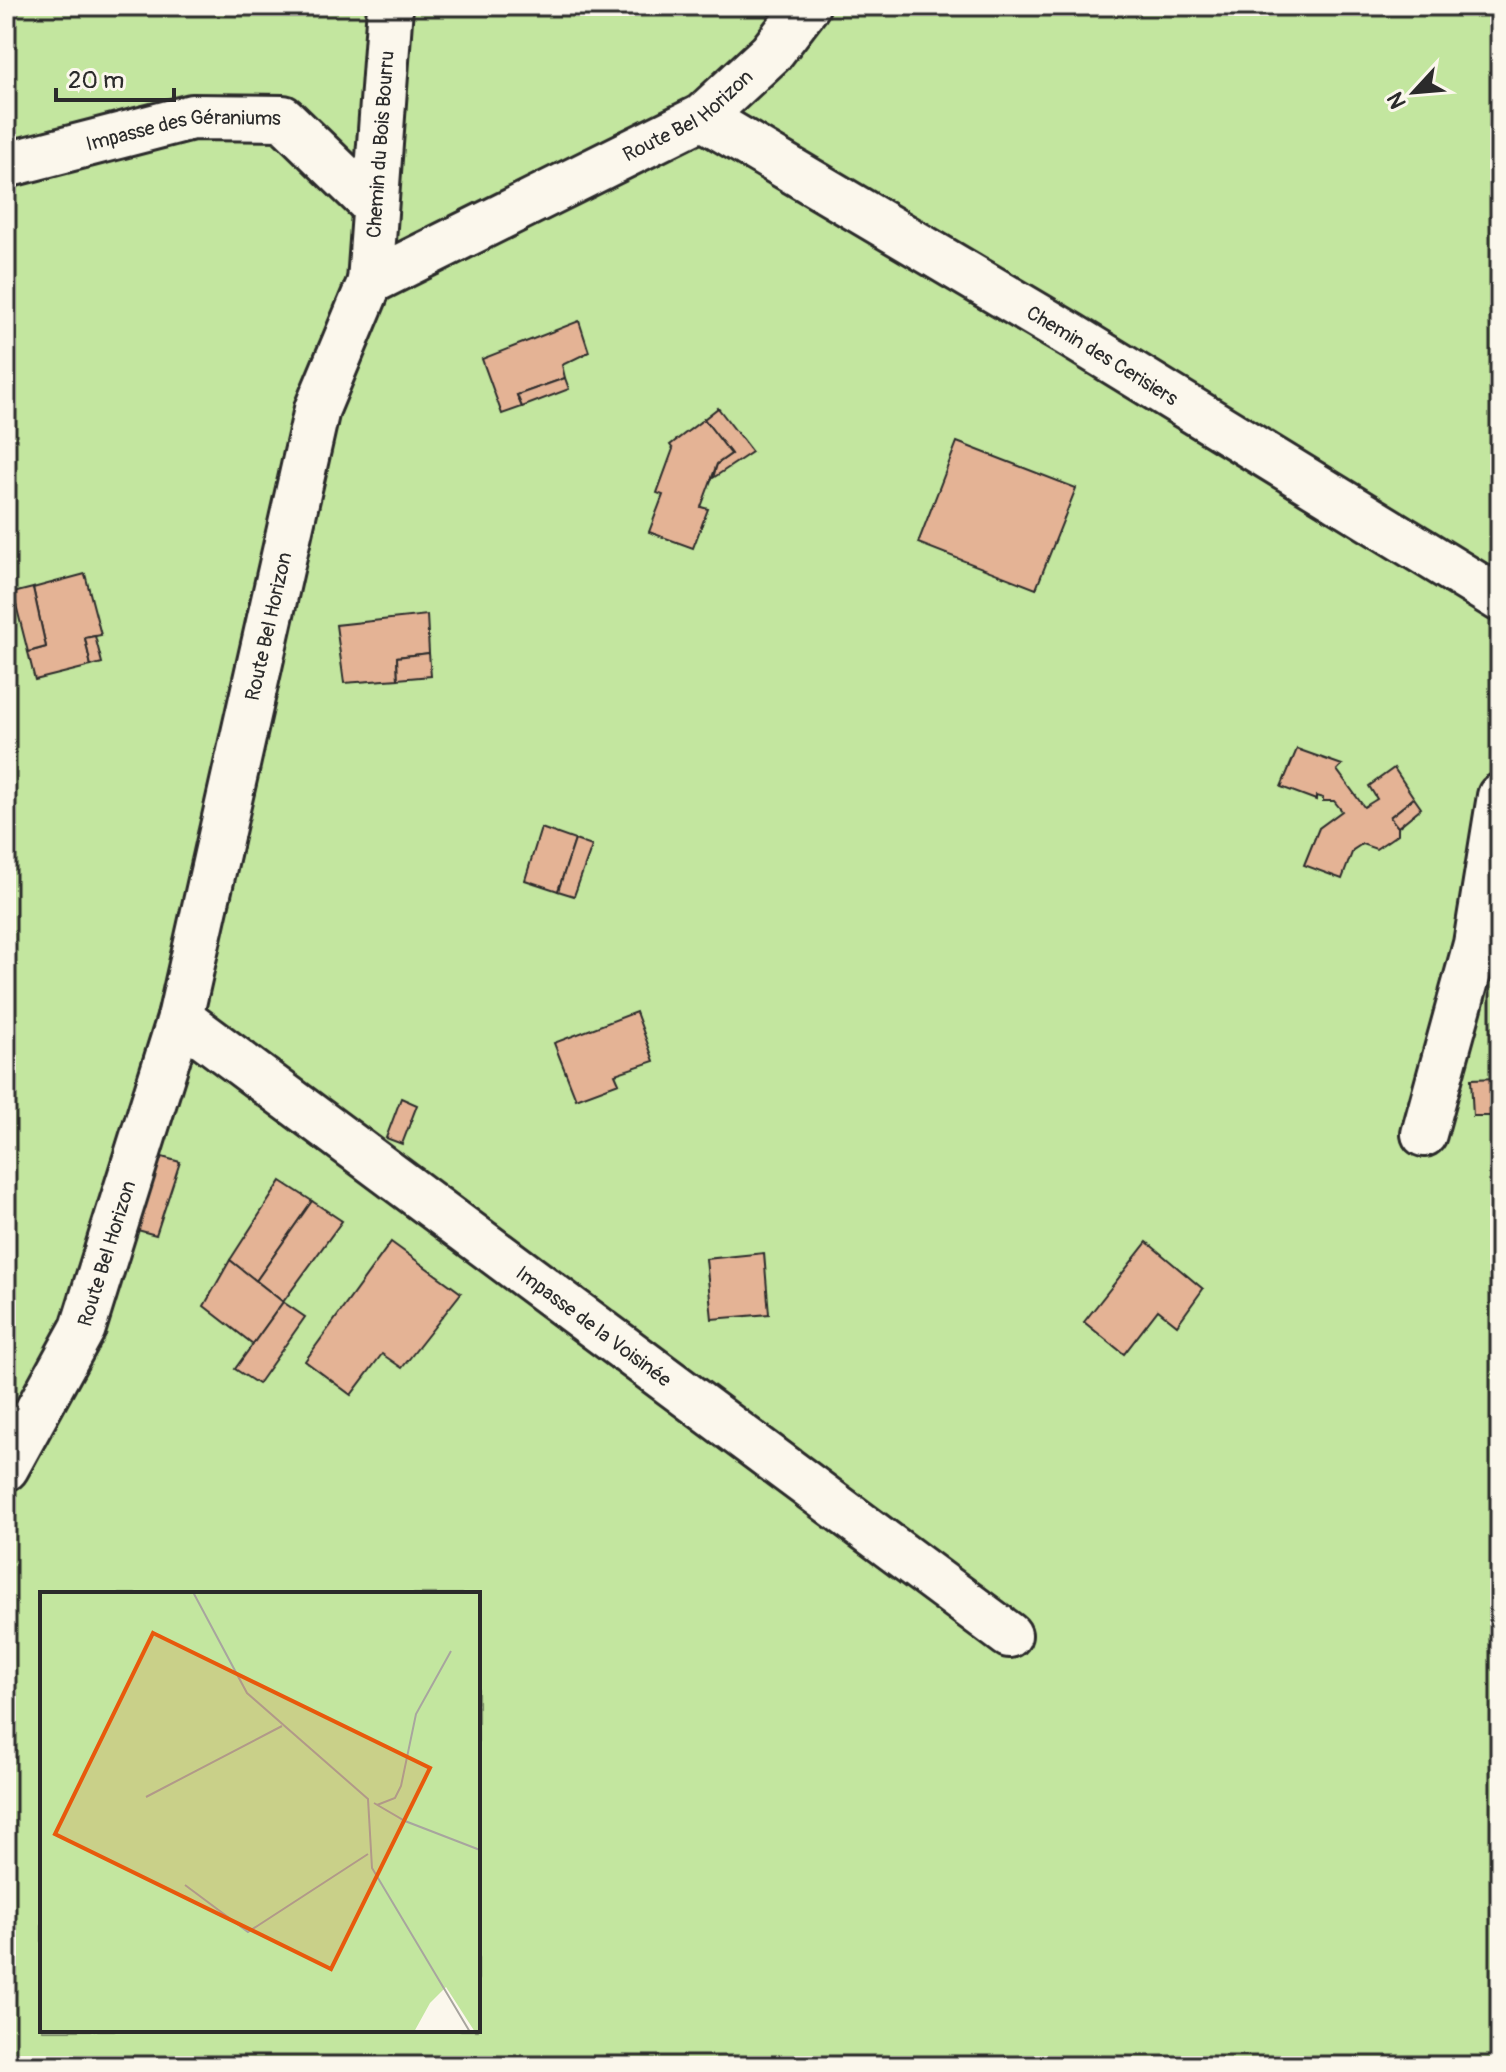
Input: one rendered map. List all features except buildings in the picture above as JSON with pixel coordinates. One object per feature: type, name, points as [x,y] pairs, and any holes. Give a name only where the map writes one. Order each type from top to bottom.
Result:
[{"type":"street","name":"Chemin du Bois Bourru","points":[[370,282],[390,6]]},
{"type":"street","name":"Route Bel Horizon","points":[[6,1468],[83,1328],[180,1018],[317,409],[370,282],[702,117],[771,53],[807,6]]},
{"type":"street","name":"Impasse des Géraniums","points":[[6,165],[192,117],[283,118],[375,207]]},
{"type":"street","name":"Chemin des Cerisiers","points":[[702,117],[1083,343],[1500,599]]},
{"type":"street","points":[[1424,1134],[1476,944],[1500,796]]},
{"type":"street","name":"Impasse de la Voisinée","points":[[180,1018],[1009,1635]]},
{"type":"green space","points":[[6,6],[1500,6],[1500,2066],[6,2066]]}]
